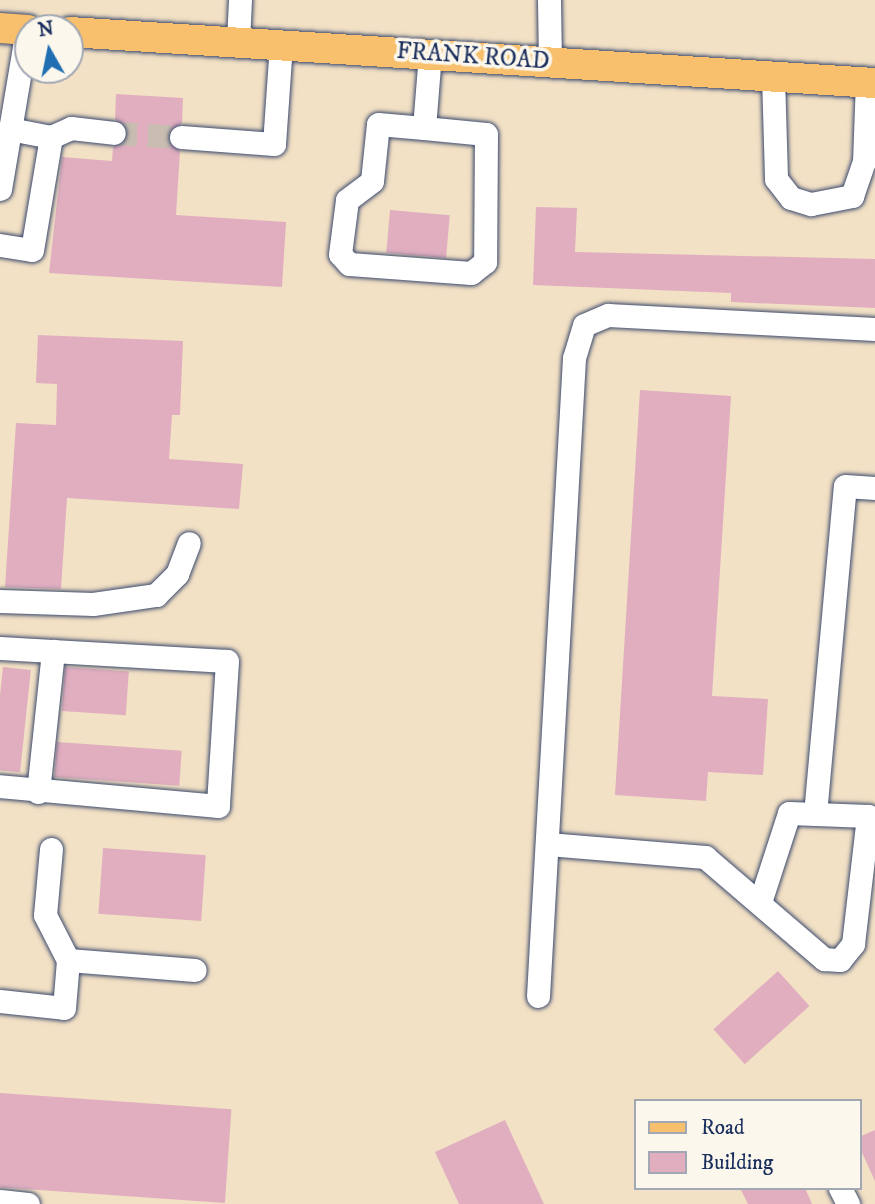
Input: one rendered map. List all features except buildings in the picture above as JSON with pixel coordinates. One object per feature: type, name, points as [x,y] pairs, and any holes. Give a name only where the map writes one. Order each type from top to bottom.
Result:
[{"type":"main road","name":"FRANK ROAD","points":[[84,33],[871,82]]},
{"type":"street","points":[[238,41],[240,0]]},
{"type":"street","points":[[549,0],[550,62]]},
{"type":"street","points":[[181,137],[275,144],[281,44]]},
{"type":"street","points":[[424,128],[430,54]]},
{"type":"street","points":[[773,76],[776,179],[791,198],[811,204],[852,196],[864,162],[871,82]]},
{"type":"street","points":[[0,189],[10,129],[14,79]]},
{"type":"street","points":[[378,124],[424,128],[486,134],[485,262],[471,273],[349,264],[340,254],[347,200],[372,181],[378,124]]},
{"type":"street","points":[[10,129],[51,137],[71,128],[114,133]]},
{"type":"street","points":[[0,245],[32,250],[51,137]]},
{"type":"street","points":[[538,996],[574,358],[584,326],[608,315],[875,329]]},
{"type":"street","points":[[815,814],[845,486],[875,488]]},
{"type":"street","points":[[0,601],[93,604],[156,595],[177,574],[189,543]]},
{"type":"street","points":[[0,648],[227,661],[218,806],[38,792],[0,786]]},
{"type":"street","points":[[38,792],[53,651]]},
{"type":"street","points":[[547,844],[705,857],[824,959],[840,960],[853,944],[868,816],[789,813],[760,902]]},
{"type":"street","points":[[0,1001],[64,1008],[68,960],[45,915],[51,849]]},
{"type":"street","points":[[68,960],[195,970]]},
{"type":"street","points":[[0,1201],[28,1204]]},
{"type":"tunnel","points":[[114,133],[181,137]]}]
